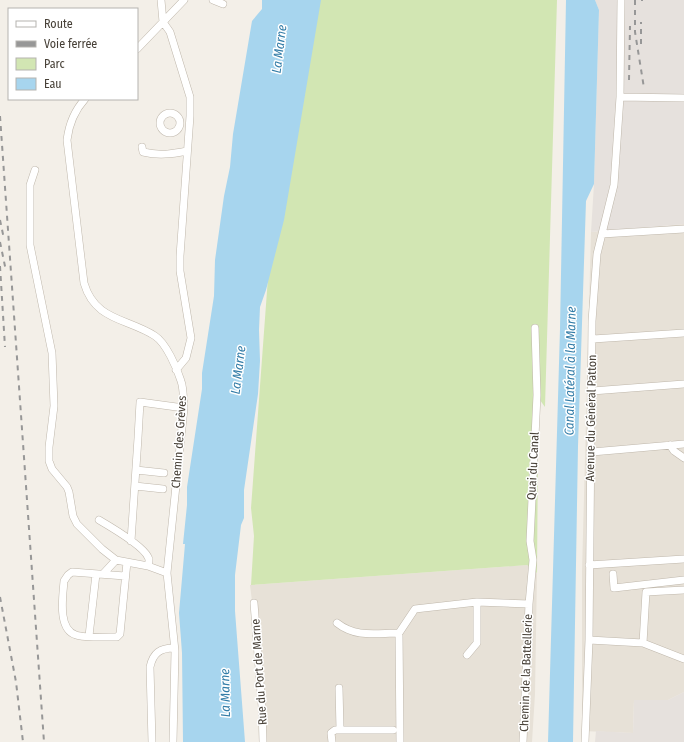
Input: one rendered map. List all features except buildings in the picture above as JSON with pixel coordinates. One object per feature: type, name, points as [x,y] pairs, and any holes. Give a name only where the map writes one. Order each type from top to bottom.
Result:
[{"type":"street","points":[[161,0],[163,22],[170,32],[190,97],[188,151],[180,264],[191,338],[186,358],[176,370]]},
{"type":"street","points":[[138,48],[184,0]]},
{"type":"street","points":[[213,0],[223,4]]},
{"type":"street","name":"Avenue du Général Patton","points":[[585,742],[589,640],[590,493],[592,452],[592,321],[596,261],[614,184],[620,97],[621,0]]},
{"type":"street","points":[[620,97],[684,98]]},
{"type":"street","name":"Chemin des Grèves","points":[[84,100],[75,112],[69,128],[67,140],[84,283],[87,293],[98,308],[111,316],[155,336],[158,339],[167,350],[181,381],[183,394],[184,408],[167,573],[174,648],[173,742]]},
{"type":"street","points":[[178,128],[189,132]]},
{"type":"street","points":[[142,147],[144,152],[152,154],[166,155],[188,151]]},
{"type":"street","points":[[35,170],[30,184],[30,245],[52,353],[54,406],[49,447],[52,469],[67,487],[73,516],[77,524],[102,549],[116,560],[148,566],[167,573]]},
{"type":"street","points":[[602,234],[684,229]]},
{"type":"street","name":"Quai du Canal","points":[[529,604],[533,560],[530,541],[537,395],[535,328]]},
{"type":"street","points":[[592,339],[684,333]]},
{"type":"street","points":[[592,391],[684,384]]},
{"type":"street","points":[[131,541],[140,402],[184,408]]},
{"type":"street","points":[[592,452],[684,444]]},
{"type":"street","points":[[670,445],[674,451],[684,458]]},
{"type":"street","points":[[136,470],[164,474]]},
{"type":"street","points":[[135,486],[162,489]]},
{"type":"street","points":[[99,520],[112,527],[131,541],[148,557],[148,566]]},
{"type":"street","points":[[589,565],[684,559]]},
{"type":"street","points":[[88,636],[99,574],[116,560]]},
{"type":"street","points":[[125,576],[72,572],[68,575],[64,580],[62,618],[67,628],[75,635],[117,637],[120,634],[127,562]]},
{"type":"street","points":[[613,574],[614,588],[684,580]]},
{"type":"street","points":[[643,643],[646,592],[684,590]]},
{"type":"street","points":[[467,655],[477,643],[476,602]]},
{"type":"street","points":[[400,742],[399,633],[415,609],[476,602],[529,604]]},
{"type":"street","name":"Rue du Port de Marne","points":[[254,603],[262,699],[263,742]]},
{"type":"street","name":"Chemin de la Battellerie","points":[[523,742],[529,604]]},
{"type":"street","points":[[337,622],[344,628],[355,633],[399,633]]},
{"type":"street","points":[[589,640],[643,643],[684,659]]},
{"type":"street","points":[[152,742],[151,662],[152,658],[161,650],[174,648]]},
{"type":"street","points":[[338,688],[340,730]]},
{"type":"street","points":[[332,742],[331,733],[333,730],[393,730]]},
{"type":"street","points":[[520,742],[524,730]]},
{"type":"shaded area","points":[[595,0],[684,0],[684,224],[591,232],[594,184],[599,10]]},
{"type":"shaded area","points":[[684,224],[684,692],[668,700],[634,700],[633,733],[582,731],[582,572],[591,232]]},
{"type":"shaded area","points":[[527,565],[537,573],[535,694],[532,742],[261,742],[258,649],[250,585]]},
{"type":"shaded area","points":[[684,692],[684,742],[595,742],[596,731],[633,733],[634,700],[668,700]]},
{"type":"green space","points":[[317,0],[557,0],[545,407],[537,396],[537,573],[527,565],[251,585],[254,536],[251,508],[269,264]]},
{"type":"water","name":"La Marne","points":[[262,0],[321,0],[284,220],[266,290],[260,307],[260,361],[258,394],[244,490],[244,518],[241,525],[235,575],[235,611],[245,742],[183,742],[182,653],[179,613],[185,544],[183,544],[187,505],[187,487],[202,389],[202,373],[214,296],[215,260],[224,196],[230,167],[233,134],[252,21],[262,9]]},
{"type":"water","name":"Canal Latéral à la Marne","points":[[566,0],[595,0],[599,10],[594,184],[586,201],[578,446],[573,742],[548,742],[560,329]]},
{"type":"railway","points":[[635,0],[635,32],[644,88]]},
{"type":"railway","points":[[641,22],[641,44]]},
{"type":"railway","points":[[629,80],[630,26]]},
{"type":"railway","points":[[0,116],[44,742]]},
{"type":"railway","points":[[0,220],[4,239]]},
{"type":"railway","points":[[0,242],[6,271]]},
{"type":"railway","points":[[0,266],[5,347]]},
{"type":"railway","points":[[0,597],[16,682],[23,742]]}]
